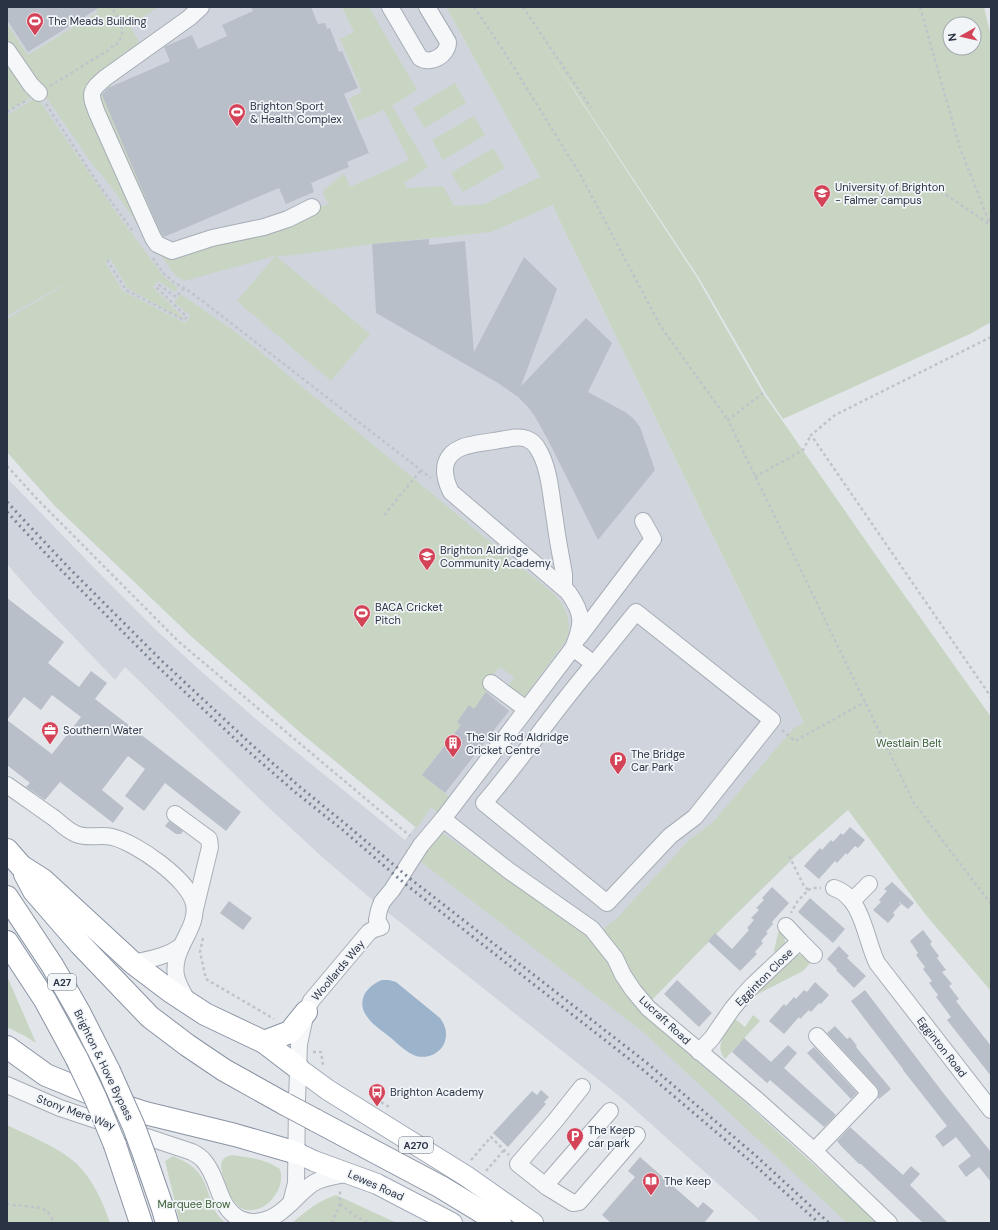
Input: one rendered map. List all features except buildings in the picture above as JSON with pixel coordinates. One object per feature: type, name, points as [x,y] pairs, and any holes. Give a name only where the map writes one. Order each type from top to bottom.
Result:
[{"type":"highway","points":[[14,858],[43,880],[133,963],[170,991],[205,1014],[299,1060]]},
{"type":"highway","points":[[14,858],[34,891],[80,944],[150,1017],[187,1045],[224,1070],[441,1187],[500,1223]]},
{"type":"highway","name":"Brighton & Hove Bypass","points":[[7,897],[52,965],[79,1012],[109,1071],[134,1127],[167,1223]]},
{"type":"highway","name":"Brighton & Hove Bypass","points":[[7,942],[45,1000],[95,1097],[115,1145],[141,1223]]},
{"type":"highway","points":[[264,1042],[290,1032],[306,1012]]},
{"type":"highway","points":[[7,1047],[46,1075],[114,1103],[145,1113],[235,1135],[297,1153]]},
{"type":"main road","name":"A270","points":[[299,1060],[328,1090],[466,1176],[533,1223]]},
{"type":"main road","name":"Lewes Road","points":[[297,1153],[323,1164],[345,1179],[390,1191],[452,1223]]},
{"type":"street","points":[[201,7],[189,18],[93,88],[93,102],[97,113],[153,238],[157,244],[172,251],[212,238],[270,225],[288,219],[312,207]]},
{"type":"street","points":[[390,7],[420,58],[428,61],[435,59],[442,54],[447,49],[448,42],[427,7]]},
{"type":"street","points":[[7,50],[31,85],[39,93]]},
{"type":"street","points":[[564,588],[564,574],[550,488],[538,448],[533,442],[527,439],[514,438],[471,445],[455,450],[448,460],[445,468],[445,476],[452,492],[564,588],[573,600],[580,620],[580,629],[574,645]]},
{"type":"street","points":[[443,819],[653,539],[643,521]]},
{"type":"street","points":[[636,612],[772,720],[696,817],[670,836],[608,903],[484,803],[594,664],[636,612]]},
{"type":"street","points":[[574,645],[594,664]]},
{"type":"street","points":[[491,682],[526,709]]},
{"type":"street","points":[[7,785],[74,833],[82,836],[110,836],[126,841],[144,851],[154,858],[182,884],[194,903],[194,915]]},
{"type":"street","points":[[174,814],[206,837],[210,843],[194,915],[189,930],[180,947],[176,966],[176,978],[188,1003]]},
{"type":"street","name":"Woollards Way","points":[[297,1153],[299,1044],[306,1012],[311,1001],[369,932],[381,927],[377,920],[382,902],[392,890],[421,845],[443,819]]},
{"type":"street","name":"Lucraft Road","points":[[443,819],[508,870],[592,929],[615,958],[623,975],[648,1008],[756,1099],[814,1151],[889,1223]]},
{"type":"street","points":[[852,901],[869,884]]},
{"type":"street","name":"Egginton Road","points":[[834,888],[843,892],[852,901],[860,914],[877,963],[898,979],[991,1110]]},
{"type":"street","name":"Egginton Close","points":[[788,920],[800,941],[814,955]]},
{"type":"street","name":"Egginton Close","points":[[700,1052],[742,997],[800,941]]},
{"type":"street","points":[[133,963],[160,956],[180,947]]},
{"type":"street","points":[[814,1151],[870,1093],[817,1036]]},
{"type":"street","name":"Stony Mere Way","points":[[7,1085],[60,1108],[192,1152],[204,1161],[210,1169],[221,1198],[230,1212],[246,1222],[254,1223],[264,1221],[282,1212],[313,1183],[323,1179],[345,1179]]},
{"type":"street","points":[[582,1087],[518,1164],[547,1187],[573,1203],[579,1202],[636,1135]]},
{"type":"street","points":[[547,1187],[550,1180],[610,1111]]},
{"type":"street","points":[[291,1203],[296,1183],[297,1153]]},
{"type":"path","points":[[7,112],[117,44],[122,38],[122,27],[111,7]]},
{"type":"path","points":[[474,7],[503,50],[580,174],[661,327],[728,420],[914,803],[991,904]]},
{"type":"path","points":[[523,7],[591,108]]},
{"type":"path","points":[[920,7],[960,148],[990,224]]},
{"type":"path","points":[[39,93],[99,185],[136,236]]},
{"type":"path","points":[[936,188],[990,224]]},
{"type":"path","points":[[150,255],[164,274],[174,283],[184,288],[434,480]]},
{"type":"path","points":[[107,260],[126,290],[184,320],[187,317],[157,288],[159,285],[176,297],[184,288]]},
{"type":"path","points":[[756,477],[803,450],[811,435],[835,415],[991,337]]},
{"type":"path","points":[[728,420],[763,393]]},
{"type":"path","points":[[811,435],[991,696]]},
{"type":"path","points":[[7,466],[38,500],[179,642],[406,833]]},
{"type":"path","points":[[384,516],[421,470]]},
{"type":"path","points":[[772,720],[795,741],[865,702]]},
{"type":"path","points":[[788,920],[794,907],[808,890],[804,886],[789,856]]},
{"type":"path","points":[[204,932],[200,952],[206,979],[280,1023],[290,1032]]},
{"type":"path","points":[[299,1060],[321,1052],[324,1070]]},
{"type":"path","points":[[372,1098],[379,1100],[392,1108]]},
{"type":"path","points":[[476,1164],[470,1161],[491,1137],[518,1164]]},
{"type":"path","points":[[482,1167],[487,1170],[504,1150]]},
{"type":"path","points":[[332,1223],[340,1204],[345,1179]]},
{"type":"path","points":[[7,1204],[45,1210],[52,1217],[54,1223]]},
{"type":"path","points":[[340,1204],[355,1216],[369,1223]]},
{"type":"shaded area","name":"Brighton Aldridge Community Academy","points":[[7,7],[446,7],[548,191],[556,213],[804,723],[793,859],[726,924],[640,1012],[748,1105],[878,1223],[762,1223],[624,1100],[377,904],[321,856],[267,806],[125,667],[115,680],[33,594],[7,564],[7,478],[158,632],[263,725],[405,840],[415,827],[301,733],[191,636],[55,506],[7,452]]},
{"type":"green space","points":[[95,7],[158,7],[130,26],[144,50],[105,78],[111,87],[101,91],[163,237],[152,244],[7,45],[7,24],[28,55],[98,12]]},
{"type":"green space","name":"Westlain Belt","points":[[342,7],[369,7],[417,90],[392,106],[428,167],[404,183],[407,188],[443,186],[454,206],[484,204],[540,177],[446,7],[984,7],[991,36],[991,322],[970,334],[783,419],[766,394],[699,278],[573,88],[537,39],[571,86],[696,276],[763,393],[991,717],[991,991],[925,914],[848,810],[789,862],[640,1012],[748,1105],[878,1223],[847,1223],[643,1032],[416,858],[441,832],[542,903],[602,930],[616,919],[690,839],[712,823],[794,728],[804,723],[553,205],[491,232],[372,244],[295,255],[276,256],[370,334],[331,381],[237,301],[275,256],[184,281],[175,275],[159,253],[330,204],[325,199],[323,191],[344,173],[350,187],[409,160],[384,110],[358,121],[349,99],[362,92],[340,39],[354,32]]},
{"type":"green space","points":[[7,50],[35,95],[7,112]]},
{"type":"green space","points":[[455,83],[466,103],[424,128],[413,108]]},
{"type":"green space","points":[[37,97],[118,215],[164,277],[178,288],[175,292],[158,281],[153,287],[183,317],[182,319],[127,288],[110,258],[105,262],[123,291],[185,323],[191,316],[174,302],[181,294],[229,328],[263,354],[554,594],[565,609],[569,626],[567,639],[522,700],[507,688],[514,677],[500,667],[484,686],[486,693],[474,709],[469,706],[457,722],[459,724],[462,719],[464,721],[422,775],[452,799],[440,814],[431,807],[417,828],[301,733],[191,636],[55,506],[7,452],[7,319],[80,276],[7,316],[7,115]]},
{"type":"green space","points":[[474,116],[485,135],[443,160],[432,140]]},
{"type":"green space","points":[[493,148],[505,168],[463,192],[451,173]]},
{"type":"green space","points":[[779,929],[784,937],[785,945],[776,956],[774,951]]},
{"type":"green space","points":[[805,955],[812,961],[803,971],[752,997],[765,980],[794,957]]},
{"type":"green space","points":[[7,976],[36,1043],[7,1027]]},
{"type":"green space","points":[[753,1015],[760,1021],[725,1059],[720,1049],[722,1038],[725,1033],[735,1019],[745,1027]]},
{"type":"green space","points":[[7,1125],[62,1152],[77,1164],[88,1177],[97,1192],[110,1223],[7,1223]]},
{"type":"green space","points":[[232,1155],[263,1161],[280,1169],[281,1181],[279,1188],[273,1198],[263,1207],[255,1210],[246,1210],[241,1208],[229,1194],[225,1185],[221,1165],[224,1159]]},
{"type":"green space","name":"Marquee Brow","points":[[173,1156],[189,1164],[197,1171],[205,1184],[212,1205],[226,1223],[180,1223],[165,1161]]},
{"type":"green space","points":[[336,1195],[397,1223],[292,1223],[318,1203]]},
{"type":"water","points":[[382,980],[396,982],[440,1018],[444,1024],[446,1033],[444,1044],[439,1051],[424,1057],[413,1055],[368,1018],[362,1006],[364,995],[371,986]]},
{"type":"railway","points":[[7,502],[68,567],[162,661],[253,746],[408,877],[647,1063],[755,1155],[829,1223]]},
{"type":"railway","points":[[7,512],[62,571],[157,666],[248,751],[404,883],[642,1069],[749,1160],[819,1223]]},
{"type":"place","name":"The Meads Building","points":[[35,36]]},
{"type":"place","name":"Brighton Sport & Health Complex","points":[[237,127]]},
{"type":"place","name":"University of Brighton - Falmer campus","points":[[822,208]]},
{"type":"place","name":"Brighton Aldridge Community Academy","points":[[427,571]]},
{"type":"place","name":"BACA Cricket Pitch","points":[[362,628]]},
{"type":"place","name":"Southern Water","points":[[50,745]]},
{"type":"place","name":"The Sir Rod Aldridge Cricket Centre","points":[[453,758]]},
{"type":"place","name":"The Bridge Car Park","points":[[618,775]]},
{"type":"place","name":"Brighton Academy","points":[[377,1107]]},
{"type":"place","name":"The Keep car park","points":[[575,1151]]},
{"type":"place","name":"The Keep","points":[[651,1196]]}]
